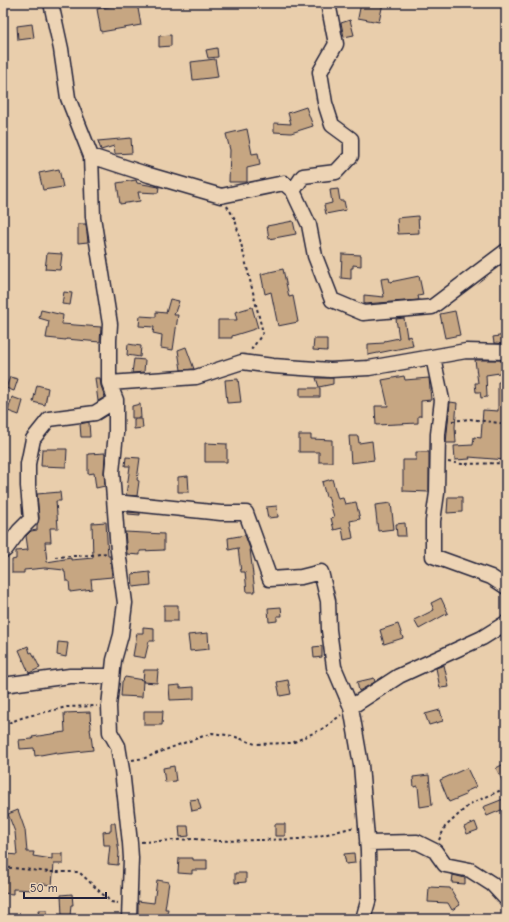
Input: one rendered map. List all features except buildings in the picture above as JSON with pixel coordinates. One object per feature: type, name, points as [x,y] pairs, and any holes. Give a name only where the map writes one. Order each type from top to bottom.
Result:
[{"type":"street","points":[[51,3],[61,49],[68,98],[91,156],[93,217],[110,324],[109,383],[116,400],[116,433],[112,472],[118,551],[125,603],[121,635],[114,660],[108,706],[110,732],[118,746],[130,843],[131,858],[129,912]]},
{"type":"street","points":[[293,191],[303,176],[336,172],[351,156],[351,140],[332,125],[320,72],[336,44],[328,3]]},
{"type":"street","points":[[91,156],[221,196],[284,183],[293,191],[309,225],[315,256],[332,300],[363,313],[432,307],[506,251]]},
{"type":"street","points":[[109,383],[196,377],[242,362],[330,370],[369,368],[466,351],[506,352]]},
{"type":"street","points":[[433,357],[442,400],[439,422],[437,493],[433,521],[433,556],[491,577],[506,587]]},
{"type":"street","points":[[5,550],[19,531],[31,519],[28,472],[33,439],[49,419],[95,413],[116,400]]},
{"type":"street","points":[[115,502],[221,513],[246,513],[270,579],[300,577],[321,572],[328,601],[329,630],[334,667],[351,707],[361,765],[367,843],[369,898],[363,919]]},
{"type":"street","points":[[351,707],[399,676],[482,638],[506,623]]},
{"type":"street","points":[[3,685],[70,676],[112,676]]},
{"type":"street","points":[[367,843],[417,842],[435,851],[445,865],[470,870],[492,884],[506,899]]},
{"type":"path","points":[[221,196],[234,219],[263,333],[242,362]]},
{"type":"path","points":[[439,422],[470,419],[506,424]]},
{"type":"path","points":[[437,461],[462,464],[506,463]]},
{"type":"path","points":[[55,557],[93,555],[118,551]]},
{"type":"path","points":[[3,725],[24,717],[67,707],[108,706]]},
{"type":"path","points":[[120,761],[145,758],[212,732],[234,736],[255,744],[292,743],[324,728],[351,707]]},
{"type":"path","points":[[435,851],[445,826],[470,804],[506,788]]},
{"type":"path","points":[[130,843],[194,839],[219,841],[300,839],[319,836],[365,824]]},
{"type":"path","points":[[3,867],[50,872],[80,872],[111,902],[129,912]]}]
